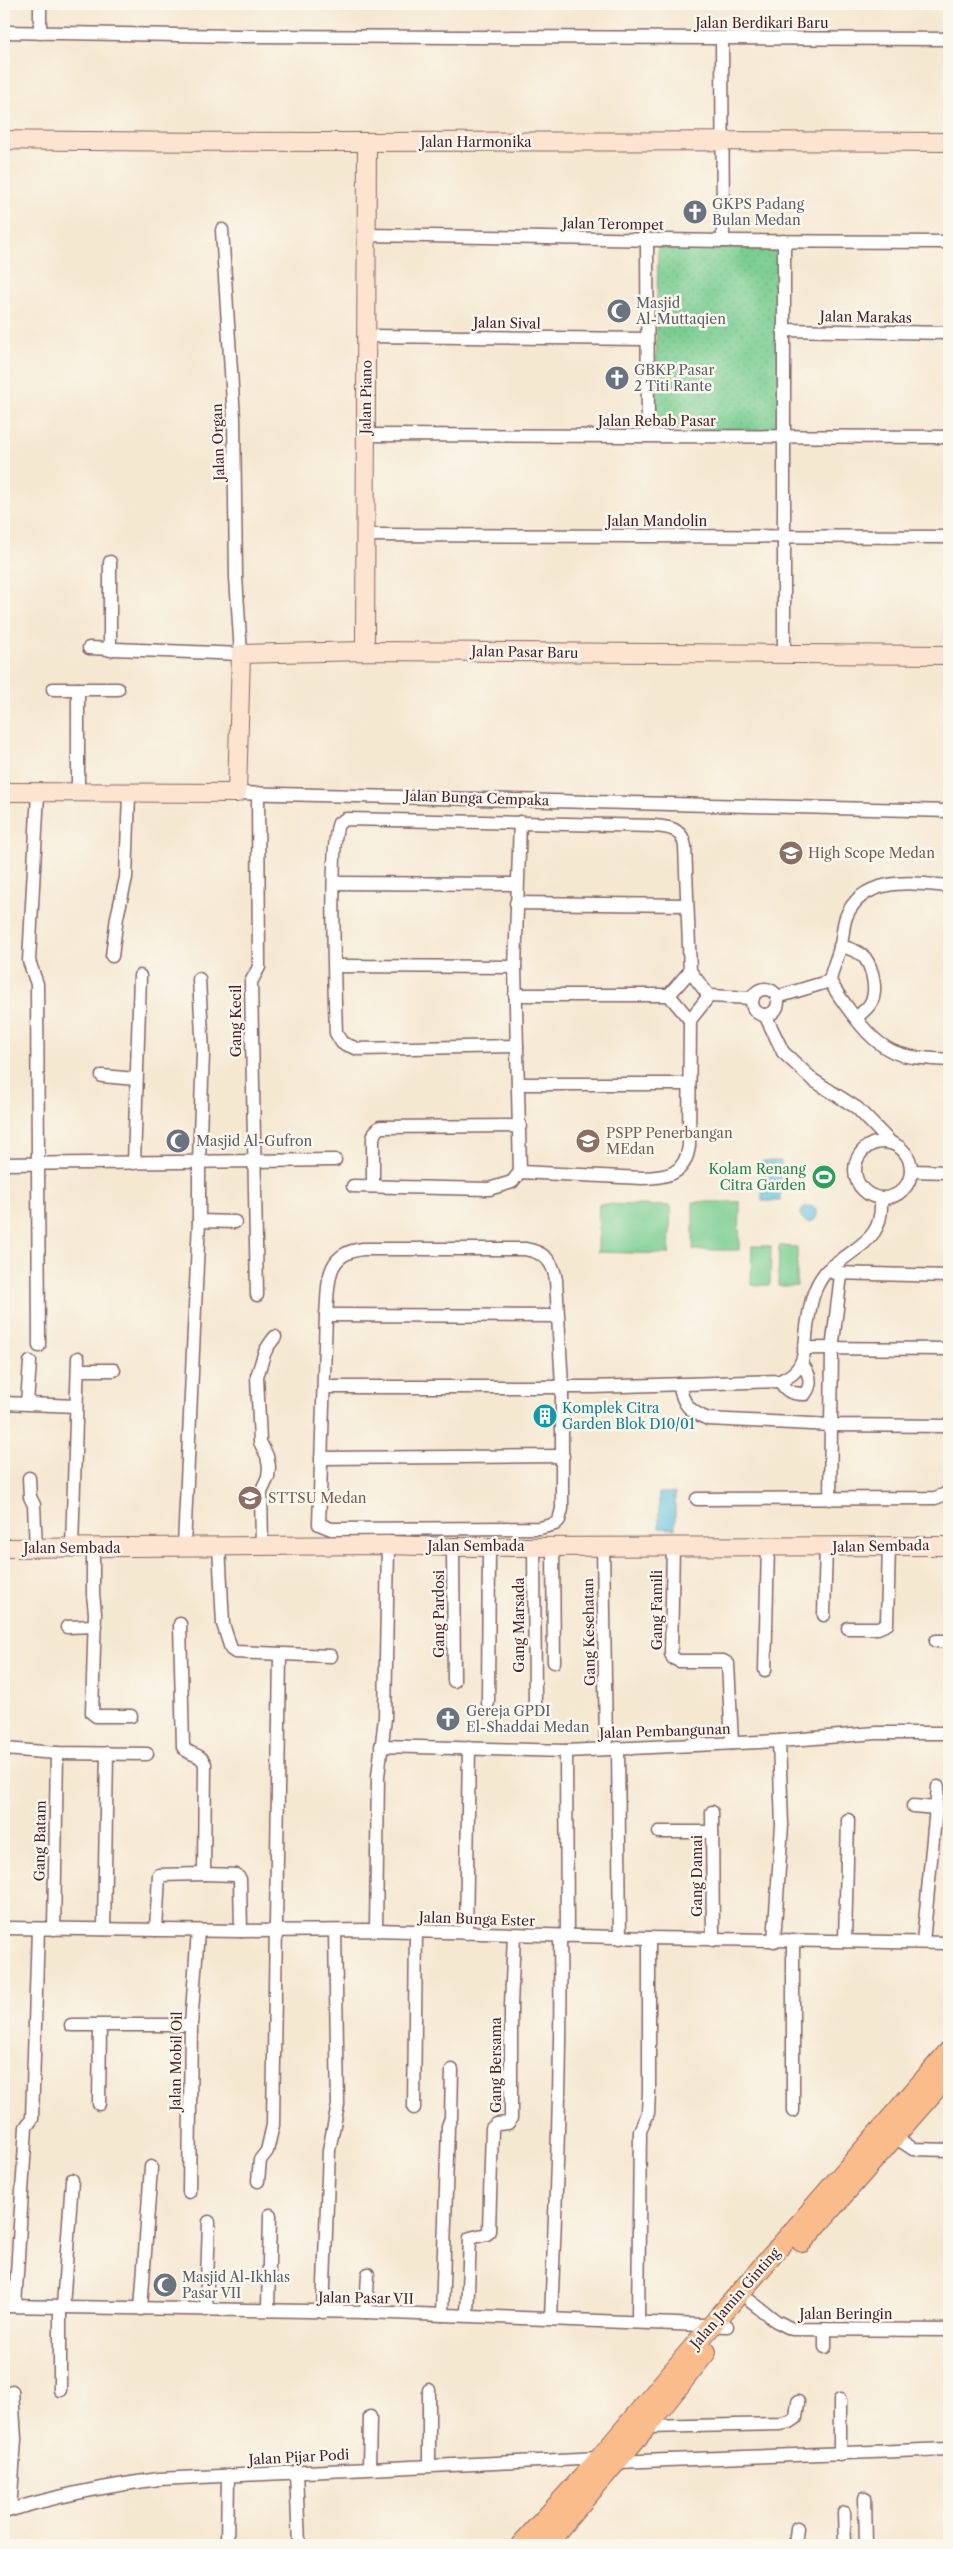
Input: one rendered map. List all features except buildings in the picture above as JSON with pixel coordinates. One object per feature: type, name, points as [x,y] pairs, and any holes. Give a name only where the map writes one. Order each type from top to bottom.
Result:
[{"type":"main road","name":"Jalan Jamin Ginting","points":[[545,2545],[608,2460],[949,2051]]},
{"type":"main road","name":"Jalan Jamin Ginting","points":[[520,2545],[608,2460],[646,2427],[719,2326],[750,2301],[949,2074]]},
{"type":"street","points":[[40,4],[40,33]]},
{"type":"street","name":"Jalan Berdikari Baru","points":[[4,32],[949,39]]},
{"type":"street","points":[[722,38],[723,241]]},
{"type":"street","name":"Jalan Harmonika","points":[[4,140],[220,144],[722,140],[949,142]]},
{"type":"street","name":"Jalan Piano","points":[[366,651],[367,142]]},
{"type":"street","name":"Jalan Organ","points":[[222,230],[234,418],[236,577],[241,654]]},
{"type":"street","name":"Jalan Terompet","points":[[367,235],[723,241],[949,242]]},
{"type":"street","points":[[647,239],[648,435]]},
{"type":"street","points":[[784,241],[784,655]]},
{"type":"street","name":"Jalan Marakas","points":[[783,330],[949,333]]},
{"type":"street","name":"Jalan Sival","points":[[366,336],[647,339]]},
{"type":"street","name":"Jalan Rebab Pasar","points":[[365,435],[949,437]]},
{"type":"street","name":"Jalan Mandolin","points":[[366,535],[949,537]]},
{"type":"street","points":[[110,562],[110,650]]},
{"type":"street","points":[[89,648],[241,654],[237,793]]},
{"type":"street","name":"Jalan Pasar Baru","points":[[241,654],[366,651],[784,655],[949,654]]},
{"type":"street","points":[[53,689],[118,689]]},
{"type":"street","points":[[78,689],[78,793]]},
{"type":"street","name":"Jalan Bunga Cempaka","points":[[4,792],[129,794],[258,793],[949,811]]},
{"type":"street","points":[[38,793],[29,961],[37,984],[39,1346]]},
{"type":"street","name":"Gang Kecil","points":[[257,1295],[251,982],[259,967],[258,793]]},
{"type":"street","points":[[112,956],[117,917],[126,878],[129,794]]},
{"type":"street","points":[[517,1046],[358,1049],[346,1046],[336,1033],[335,833],[338,825],[344,820],[520,822],[674,828],[680,833],[685,846],[690,971],[709,996]]},
{"type":"street","points":[[353,1186],[489,1189],[512,1182],[520,1172],[519,1084],[514,967],[520,822]]},
{"type":"street","points":[[334,883],[517,884]]},
{"type":"street","points":[[949,886],[907,883],[887,885],[865,892],[853,904],[846,918],[830,981],[845,1006],[870,1038],[894,1052],[912,1057],[949,1060]]},
{"type":"street","points":[[516,903],[686,905]]},
{"type":"street","points":[[840,946],[853,950],[865,958],[872,974],[874,989],[871,1004],[856,1018]]},
{"type":"street","points":[[336,966],[514,967]]},
{"type":"street","points":[[515,995],[669,995],[690,971]]},
{"type":"street","points":[[134,1163],[140,976]]},
{"type":"street","points":[[184,1546],[199,1221],[203,1053],[200,979]]},
{"type":"street","points":[[777,997],[830,981]]},
{"type":"street","points":[[769,990],[777,997],[777,1007],[774,1011],[765,1015],[756,1012],[752,1003],[753,998],[755,994],[769,990]]},
{"type":"street","points":[[669,995],[690,1020]]},
{"type":"street","points":[[709,996],[753,998]]},
{"type":"street","points":[[520,1172],[656,1178],[678,1171],[684,1164],[689,1146],[690,1020],[709,996]]},
{"type":"street","points":[[765,1015],[783,1052],[814,1080],[857,1108],[890,1142],[899,1146],[906,1153],[911,1162],[910,1180],[899,1194],[881,1199],[870,1195],[861,1188],[856,1178],[855,1166],[859,1155],[867,1147],[878,1142],[890,1142]]},
{"type":"street","points":[[102,1076],[136,1079]]},
{"type":"street","points":[[519,1084],[688,1084]]},
{"type":"street","points":[[373,1186],[373,1138],[374,1132],[380,1127],[520,1126]]},
{"type":"street","points":[[4,1164],[335,1160]]},
{"type":"street","points":[[912,1171],[949,1172]]},
{"type":"street","points":[[324,1387],[679,1384],[780,1380],[790,1377],[802,1364],[814,1290],[826,1271],[860,1245],[879,1227],[882,1215],[881,1199]]},
{"type":"street","points":[[199,1221],[235,1222]]},
{"type":"street","points":[[363,1249],[524,1249],[536,1251],[545,1256],[551,1263],[556,1280],[557,1316],[562,1386],[563,1456],[561,1515],[551,1526],[530,1528],[325,1528],[320,1524],[318,1517],[326,1315],[333,1266],[336,1260],[347,1252],[363,1249]]},
{"type":"street","points":[[826,1271],[841,1275],[949,1276]]},
{"type":"street","points":[[830,1499],[832,1350],[841,1275]]},
{"type":"street","points":[[326,1315],[557,1316]]},
{"type":"street","points":[[262,1545],[260,1492],[268,1477],[269,1467],[267,1456],[260,1442],[257,1376],[261,1368],[263,1352],[275,1337]]},
{"type":"street","points":[[804,1348],[832,1350],[949,1349]]},
{"type":"street","points":[[27,1403],[30,1362]]},
{"type":"street","points":[[72,1547],[78,1364],[114,1370]]},
{"type":"street","points":[[780,1380],[784,1388],[793,1394],[804,1394],[810,1387],[811,1379],[802,1364]]},
{"type":"street","points":[[679,1384],[682,1398],[692,1412],[708,1419],[831,1425],[949,1426]]},
{"type":"street","points":[[4,1403],[76,1406]]},
{"type":"street","points":[[321,1458],[563,1456]]},
{"type":"street","points":[[29,1478],[30,1497],[34,1504],[36,1549]]},
{"type":"street","points":[[697,1499],[935,1498],[946,1494],[949,1490]]},
{"type":"street","name":"Jalan Sembada","points":[[4,1548],[262,1545],[453,1547],[603,1545],[768,1547],[949,1546]]},
{"type":"street","points":[[376,1930],[378,1784],[385,1718],[388,1545]]},
{"type":"street","name":"Gang Kesehatan","points":[[603,1545],[620,1938]]},
{"type":"street","name":"Gang Famili","points":[[673,1545],[670,1654],[679,1661],[723,1661],[728,1664],[732,1743]]},
{"type":"street","points":[[219,1546],[223,1624],[228,1647],[235,1652],[331,1656]]},
{"type":"street","points":[[488,1703],[489,1546]]},
{"type":"street","name":"Gang Marsada","points":[[534,1546],[534,1705]]},
{"type":"street","points":[[553,1546],[554,1662]]},
{"type":"street","points":[[848,1628],[878,1628],[887,1624],[889,1546]]},
{"type":"street","name":"Gang Pardosi","points":[[453,1547],[454,1681]]},
{"type":"street","points":[[765,1670],[768,1547]]},
{"type":"street","points":[[824,1614],[826,1547]]},
{"type":"street","points":[[93,1548],[95,1626],[93,1714],[131,1716]]},
{"type":"street","points":[[180,1624],[183,1747],[186,1751],[197,1754],[205,1764],[204,1874]]},
{"type":"street","points":[[67,1627],[95,1626]]},
{"type":"street","points":[[936,1641],[949,1641]]},
{"type":"street","points":[[258,2181],[260,2160],[267,2151],[273,2125],[280,1655]]},
{"type":"street","name":"Jalan Pembangunan","points":[[381,1746],[566,1751],[779,1741],[876,1733],[949,1733]]},
{"type":"street","points":[[774,1941],[781,1837],[779,1741]]},
{"type":"street","points":[[466,1934],[469,1748]]},
{"type":"street","points":[[4,1749],[57,1753],[147,1754]]},
{"type":"street","points":[[551,2318],[560,2082],[566,1751]]},
{"type":"street","name":"Gang Batam","points":[[54,1929],[57,1753]]},
{"type":"street","points":[[104,1930],[107,1753]]},
{"type":"street","points":[[923,1942],[938,1787]]},
{"type":"street","points":[[914,1806],[936,1808]]},
{"type":"street","name":"Gang Damai","points":[[712,1812],[713,1940]]},
{"type":"street","points":[[845,1941],[848,1820]]},
{"type":"street","points":[[659,1832],[712,1832]]},
{"type":"street","points":[[156,1930],[159,1875],[204,1874],[236,1875],[240,1879],[241,1931]]},
{"type":"street","name":"Jalan Bunga Ester","points":[[4,1928],[198,1931],[376,1930],[620,1938],[949,1943]]},
{"type":"street","points":[[9,2306],[26,2127],[32,2119],[38,1929]]},
{"type":"street","points":[[323,2312],[330,2136],[338,2114],[335,1930]]},
{"type":"street","name":"Jalan Mobil Oil","points":[[190,2192],[191,2025],[198,1931]]},
{"type":"street","points":[[414,2108],[416,1932]]},
{"type":"street","name":"Gang Bersama","points":[[467,2316],[470,2238],[487,2234],[489,2231],[492,2128],[497,2124],[508,2123],[511,2118],[514,1935]]},
{"type":"street","points":[[638,2321],[640,2131],[648,2113],[649,2091],[649,1938]]},
{"type":"street","points":[[793,1940],[793,2111]]},
{"type":"street","points":[[71,2025],[191,2025]]},
{"type":"street","points":[[99,2104],[100,2026]]},
{"type":"street","points":[[442,2315],[448,2126],[451,2118],[452,2070]]},
{"type":"street","points":[[895,2137],[913,2149],[949,2150]]},
{"type":"street","points":[[140,2309],[151,2167]]},
{"type":"street","points":[[60,2390],[62,2307],[72,2180]]},
{"type":"street","points":[[268,2310],[270,2215]]},
{"type":"street","points":[[206,2310],[209,2222]]},
{"type":"street","points":[[366,2312],[368,2274]]},
{"type":"street","name":"Jalan Beringin","points":[[750,2301],[776,2321],[789,2328],[949,2330]]},
{"type":"street","name":"Jalan Pasar VII","points":[[9,2306],[366,2312],[638,2321],[719,2326]]},
{"type":"street","points":[[824,2347],[825,2329]]},
{"type":"street","points":[[429,2390],[429,2465]]},
{"type":"street","points":[[7,2511],[15,2440],[12,2391]]},
{"type":"street","points":[[840,2400],[840,2454]]},
{"type":"street","points":[[646,2427],[781,2424],[796,2418],[798,2402]]},
{"type":"street","points":[[369,2468],[370,2417]]},
{"type":"street","name":"Jalan Pijar Podi","points":[[7,2511],[103,2487],[159,2479],[429,2465],[840,2454],[949,2449]]},
{"type":"street","points":[[296,2472],[300,2545]]},
{"type":"street","points":[[227,2545],[228,2475]]},
{"type":"street","points":[[865,2498],[866,2545]]},
{"type":"street","points":[[844,2513],[845,2545]]},
{"type":"street","points":[[795,2545],[797,2528]]},
{"type":"green space","points":[[658,246],[778,248],[780,431],[655,429]]},
{"type":"green space","points":[[693,1202],[740,1202],[739,1250],[693,1250]]},
{"type":"green space","points":[[599,1204],[671,1206],[669,1254],[598,1252]]},
{"type":"green space","points":[[752,1246],[771,1246],[770,1285],[751,1285]]},
{"type":"green space","points":[[779,1246],[797,1247],[797,1286],[778,1286]]},
{"type":"water","points":[[763,1161],[781,1161],[780,1201],[762,1201]]},
{"type":"water","points":[[806,1206],[812,1206],[817,1211],[815,1220],[806,1222],[801,1217],[801,1211]]},
{"type":"water","points":[[659,1493],[675,1493],[675,1529],[659,1528]]},
{"type":"place","name":"GKPS Padang Bulan Medan","points":[[695,212]]},
{"type":"place","name":"Masjid Al-Muttaqien","points":[[619,311]]},
{"type":"place","name":"GBKP Pasar 2 Titi Rante","points":[[617,378]]},
{"type":"place","name":"High Scope Medan","points":[[791,853]]},
{"type":"place","name":"Masjid Al-Gufron","points":[[178,1141]]},
{"type":"place","name":"PSPP Penerbangan MEdan","points":[[588,1141]]},
{"type":"place","name":"Kolam Renang Citra Garden","points":[[824,1177]]},
{"type":"place","name":"Komplek Citra Garden Blok D10/01","points":[[545,1416]]},
{"type":"place","name":"STTSU Medan","points":[[250,1498]]},
{"type":"place","name":"Gereja GPDI El-Shaddai Medan","points":[[448,1719]]},
{"type":"place","name":"Masjid Al-Ikhlas Pasar VII","points":[[165,2285]]}]
